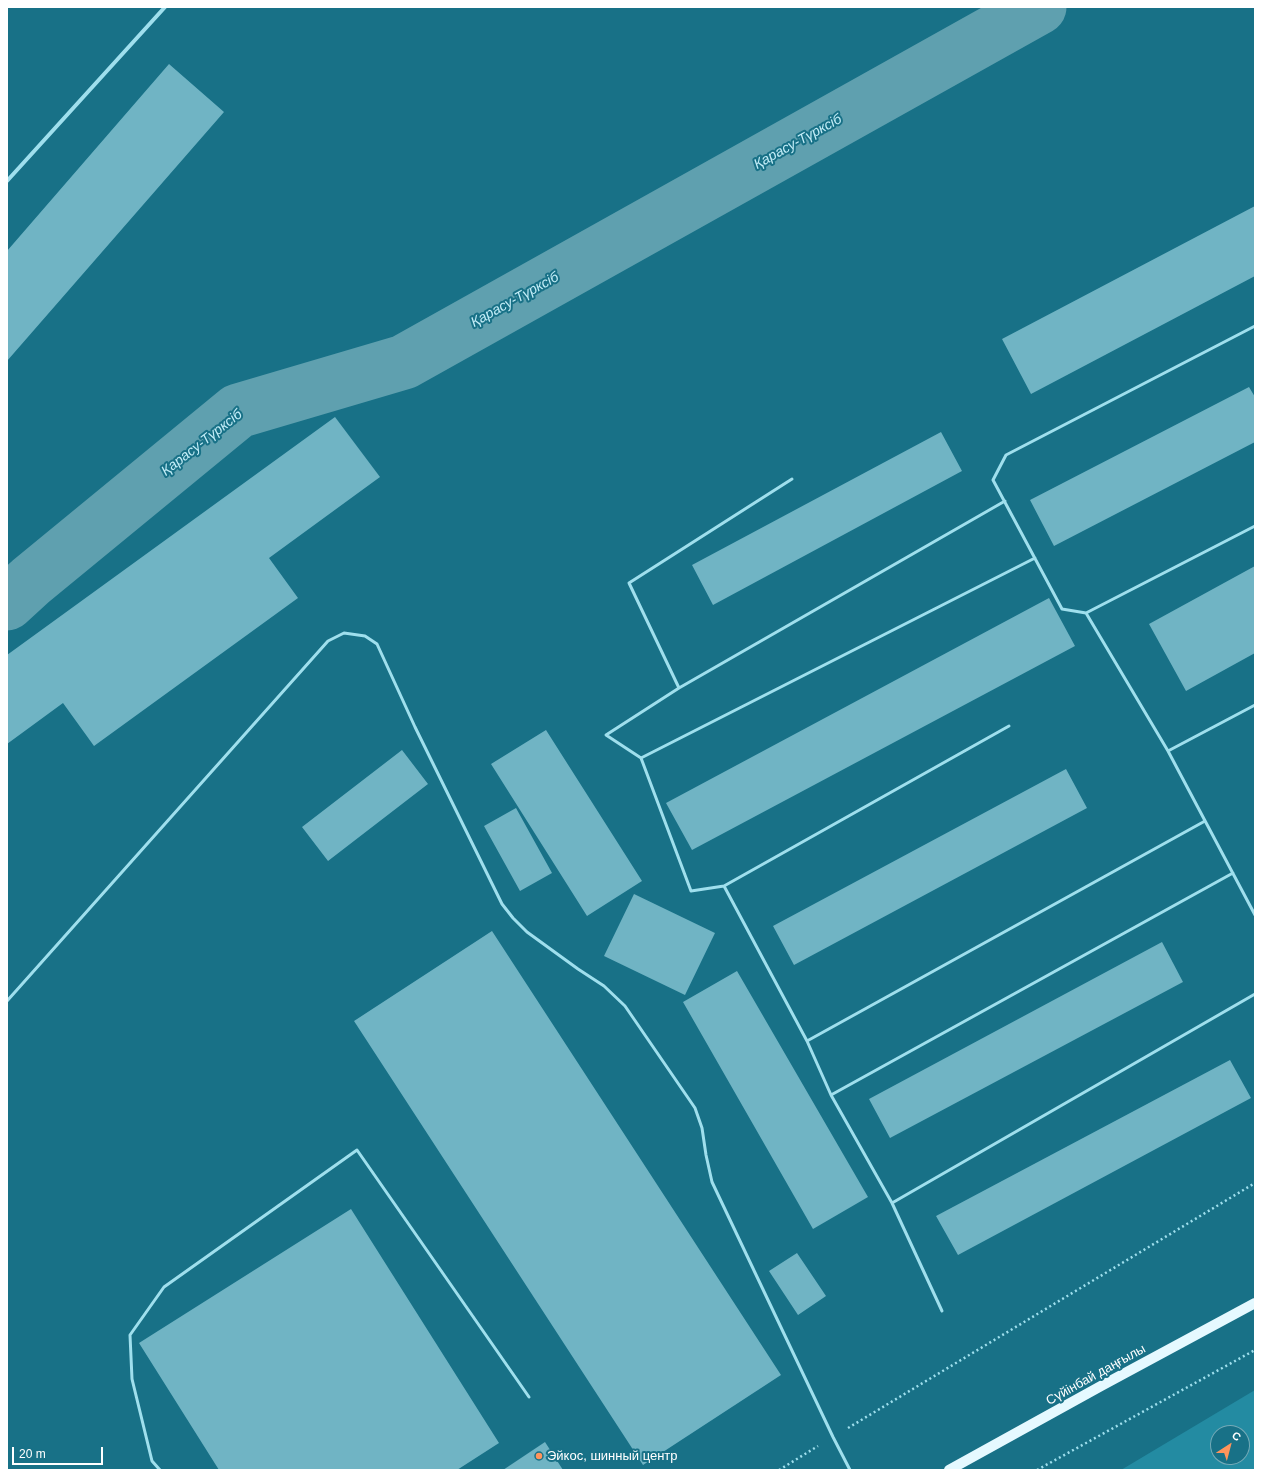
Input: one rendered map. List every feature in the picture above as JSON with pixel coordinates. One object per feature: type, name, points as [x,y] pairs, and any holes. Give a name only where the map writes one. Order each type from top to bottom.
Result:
[{"type":"main road","name":"Сүйінбай даңғылы","points":[[949,1470],[1255,1303]]},
{"type":"street","points":[[7,181],[165,7]]},
{"type":"lane","points":[[1255,326],[1006,455],[993,480],[1062,609],[1086,612],[1255,526]]},
{"type":"lane","points":[[680,688],[629,583],[792,479]]},
{"type":"lane","points":[[1004,501],[680,688],[606,735],[641,758],[691,891],[724,886],[1009,726]]},
{"type":"lane","points":[[641,758],[1035,558]]},
{"type":"lane","points":[[1086,612],[1168,751],[1255,915]]},
{"type":"lane","points":[[7,1001],[328,641],[344,632],[365,636],[377,644],[415,726],[502,904],[527,932],[604,986],[625,1006],[695,1108],[702,1128],[712,1182],[850,1470]]},
{"type":"lane","points":[[1168,751],[1255,705]]},
{"type":"lane","points":[[807,1041],[1205,821]]},
{"type":"lane","points":[[831,1095],[1232,873]]},
{"type":"lane","points":[[724,886],[807,1041],[831,1095],[892,1203],[942,1311]]},
{"type":"lane","points":[[892,1203],[1255,994]]},
{"type":"lane","points":[[160,1470],[152,1461],[132,1379],[130,1336],[164,1287],[357,1150],[529,1397]]},
{"type":"path","points":[[779,1470],[1255,1183]]},
{"type":"path","points":[[1037,1470],[1255,1350]]},
{"type":"shaded area","points":[[1255,1390],[1255,1470],[1121,1470]]},
{"type":"building","points":[[169,64],[224,112],[7,361],[7,251]]},
{"type":"building","points":[[1255,206],[1255,276],[1031,394],[1002,339]]},
{"type":"building","points":[[1249,387],[1255,397],[1255,442],[1054,546],[1030,500]]},
{"type":"building","points":[[335,417],[380,477],[269,558],[298,598],[94,746],[63,703],[7,744],[7,655]]},
{"type":"building","points":[[941,432],[962,471],[713,605],[692,565]]},
{"type":"building","points":[[1255,566],[1255,653],[1186,691],[1149,624]]},
{"type":"building","points":[[1049,598],[1075,646],[692,850],[666,803]]},
{"type":"building","points":[[546,730],[642,881],[587,916],[491,764]]},
{"type":"building","points":[[402,750],[428,784],[328,861],[302,827]]},
{"type":"building","points":[[1066,769],[1087,808],[794,965],[773,926]]},
{"type":"building","points":[[516,808],[552,873],[520,891],[484,826]]},
{"type":"building","points":[[634,894],[715,933],[685,995],[604,956]]},
{"type":"building","points":[[492,931],[781,1375],[643,1465],[354,1021]]},
{"type":"building","points":[[1162,942],[1183,982],[890,1138],[869,1099]]},
{"type":"building","points":[[737,971],[868,1197],[813,1229],[683,1002]]},
{"type":"building","points":[[1230,1060],[1251,1098],[958,1255],[936,1216]]},
{"type":"building","points":[[351,1209],[499,1443],[457,1470],[219,1470],[139,1343]]},
{"type":"building","points":[[797,1253],[826,1296],[798,1315],[769,1271]]},
{"type":"building","name":"Эйкос, шинный центр","points":[[545,1442],[563,1470],[503,1470]]},
{"type":"waterway","name":"Қарасу-Түрксіб","points":[[7,603],[31,581],[238,411],[404,362],[1039,7]]},
{"type":"place","name":"Эйкос, шинный центр","points":[[539,1456]]}]
